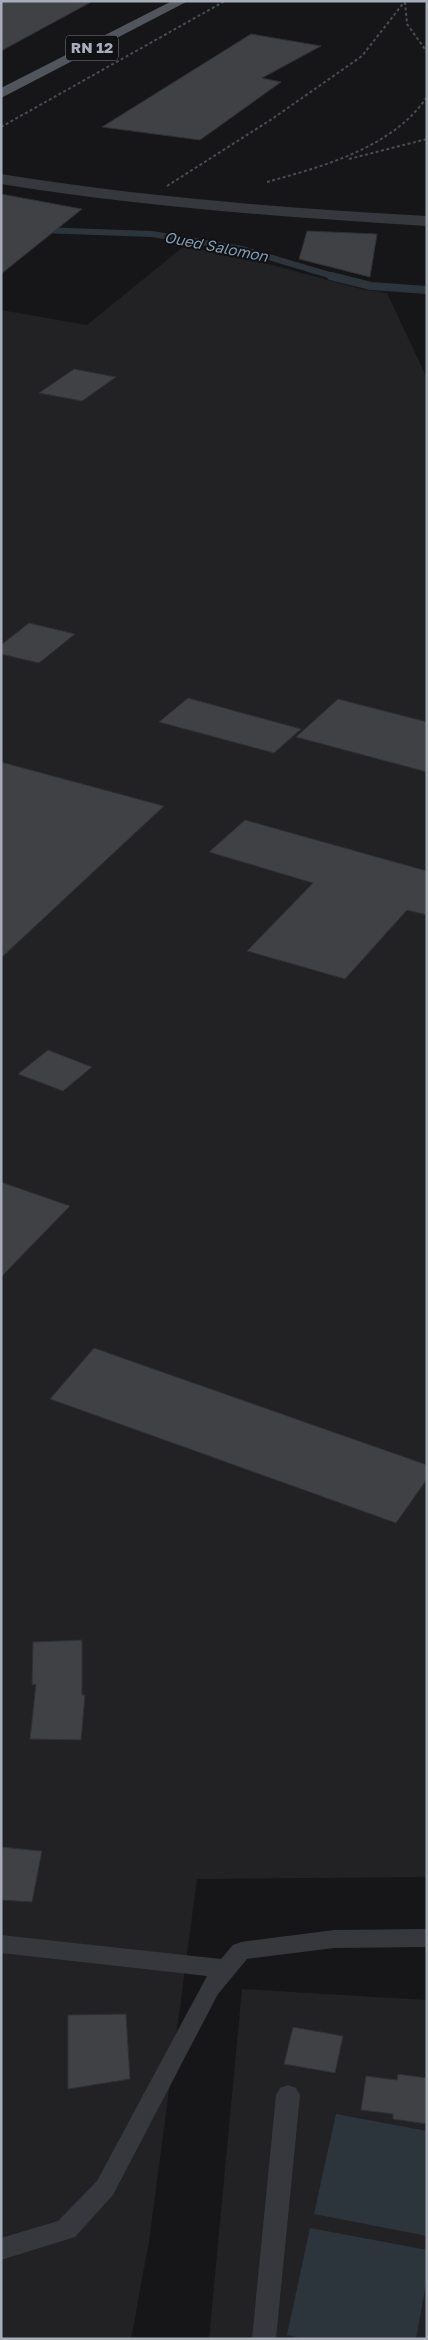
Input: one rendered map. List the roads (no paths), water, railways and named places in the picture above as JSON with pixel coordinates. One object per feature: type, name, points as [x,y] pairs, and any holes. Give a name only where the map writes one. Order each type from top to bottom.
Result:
[{"type":"main road","name":"RN 12","points":[[1,78],[156,1]]},
{"type":"main road","name":"RN 12","points":[[1,94],[182,1]]},
{"type":"street","points":[[1,173],[99,193]]},
{"type":"street","points":[[1,179],[99,193],[218,206],[427,220]]},
{"type":"lane","points":[[1,2249],[66,2229],[105,2188],[210,1988],[241,1951],[334,1939],[427,1938]]},
{"type":"lane","points":[[1,1944],[226,1969]]},
{"type":"lane","points":[[264,2339],[288,2095]]},
{"type":"waterway","name":"Oued Salomon","points":[[40,230],[152,234],[242,249],[336,277]]},
{"type":"waterway","name":"Oued Salomon","points":[[331,276],[371,286],[427,290]]},
{"type":"railway","points":[[1,127],[225,1]]},
{"type":"railway","points":[[167,186],[272,119],[362,56],[405,1]]},
{"type":"railway","points":[[405,2],[407,24],[427,52]]},
{"type":"railway","points":[[267,182],[333,162],[376,142],[395,130],[412,115],[427,97]]},
{"type":"railway","points":[[349,159],[427,139]]}]
